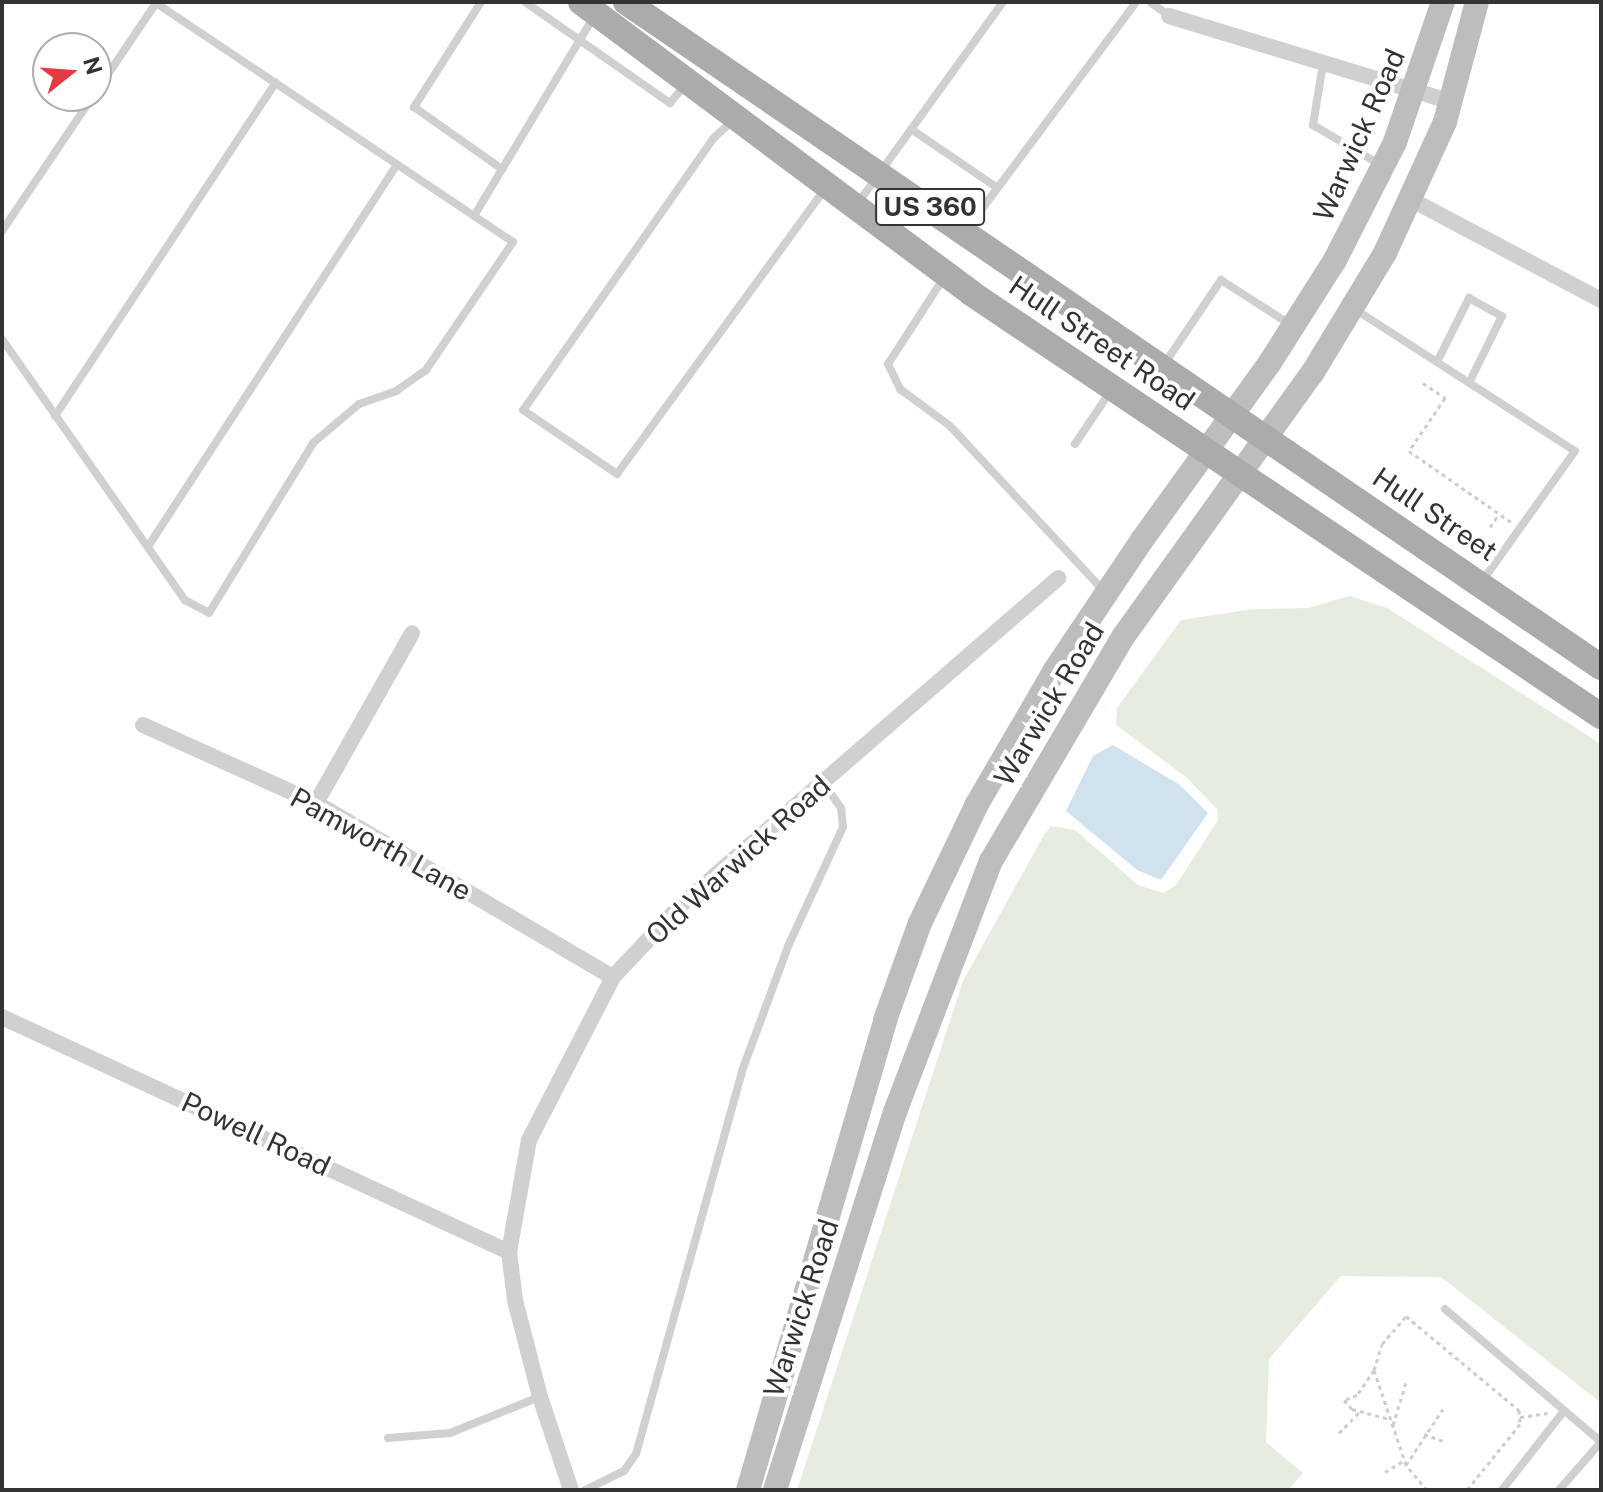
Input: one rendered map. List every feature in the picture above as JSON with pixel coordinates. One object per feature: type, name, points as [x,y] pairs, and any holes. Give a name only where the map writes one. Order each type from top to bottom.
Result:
[{"type":"main road","name":"Hull Street Road","points":[[626,2],[827,186],[946,274],[1112,389],[1601,716]]},
{"type":"main road","name":"Warwick Road","points":[[748,1490],[885,1020],[920,923],[977,804],[1106,593],[1294,327],[1383,166],[1415,91],[1443,2]]},
{"type":"main road","name":"Warwick Road","points":[[775,1490],[895,1112],[991,861],[1123,637],[1266,437],[1352,307],[1412,200],[1452,102],[1477,2]]},
{"type":"main road","name":"Hull Street Road","points":[[593,6],[687,82],[732,99],[879,172],[1232,414]]},
{"type":"main road","name":"Hull Street","points":[[1232,414],[1601,667]]},
{"type":"street","points":[[1169,16],[1452,102]]},
{"type":"street","points":[[1412,200],[1601,300]]},
{"type":"street","name":"Old Warwick Road","points":[[571,1490],[540,1397],[515,1300],[509,1252],[529,1140],[613,977],[682,904],[1059,578]]},
{"type":"street","points":[[316,803],[412,633]]},
{"type":"street","name":"Pamworth Lane","points":[[143,725],[316,803],[613,977]]},
{"type":"street","name":"Powell Road","points":[[2,1017],[509,1252]]},
{"type":"lane","points":[[2,339],[185,600],[209,613],[313,443],[359,404],[396,391],[426,370],[459,329],[513,242],[156,2],[112,68]]},
{"type":"lane","points":[[481,2],[414,107],[502,169]]},
{"type":"lane","points":[[525,2],[670,103],[687,82]]},
{"type":"lane","points":[[855,207],[1003,2]]},
{"type":"lane","points":[[965,231],[1136,2]]},
{"type":"lane","points":[[1150,2],[1169,16]]},
{"type":"lane","points":[[474,216],[580,39],[593,6]]},
{"type":"lane","points":[[1323,63],[1313,125],[1383,166]]},
{"type":"lane","points":[[55,416],[276,82]]},
{"type":"lane","points":[[732,99],[713,139],[523,410],[617,474],[827,186]]},
{"type":"lane","points":[[2,231],[83,112]]},
{"type":"lane","points":[[911,129],[996,187]]},
{"type":"lane","points":[[149,545],[396,166]]},
{"type":"lane","points":[[946,274],[888,364],[900,389],[950,426],[1106,593]]},
{"type":"lane","points":[[1163,367],[1221,280],[1294,327]]},
{"type":"lane","points":[[1437,362],[1469,298],[1502,316],[1470,381]]},
{"type":"lane","points":[[1352,307],[1575,451],[1480,584]]},
{"type":"lane","points":[[1075,444],[1112,389]]},
{"type":"lane","points":[[585,1490],[624,1471],[636,1454],[742,1071],[789,944],[843,827],[841,808],[824,784]]},
{"type":"lane","points":[[1445,1309],[1600,1441],[1559,1490]]},
{"type":"lane","points":[[388,1438],[450,1433],[540,1397]]},
{"type":"lane","points":[[1502,1490],[1564,1411]]},
{"type":"path","points":[[1423,383],[1445,398],[1409,451],[1499,514],[1490,527]]},
{"type":"path","points":[[1390,1419],[1360,1411],[1344,1400],[1357,1395],[1374,1370],[1382,1344],[1406,1316],[1519,1410],[1520,1424],[1467,1490]]},
{"type":"path","points":[[1374,1370],[1405,1462],[1427,1490]]},
{"type":"path","points":[[1392,1425],[1407,1379]]},
{"type":"path","points":[[1385,1472],[1405,1462],[1443,1409]]},
{"type":"path","points":[[1339,1433],[1360,1411]]},
{"type":"path","points":[[1519,1417],[1564,1411]]},
{"type":"path","points":[[1423,1434],[1443,1441]]},
{"type":"shaded area","points":[[1349,596],[1387,608],[1601,744],[1601,1403],[1441,1277],[1341,1276],[1269,1359],[1266,1442],[1303,1473],[1288,1490],[797,1490],[963,981],[1044,835],[1051,826],[1075,830],[1138,885],[1164,893],[1176,885],[1218,820],[1217,809],[1187,778],[1116,725],[1117,708],[1181,620],[1254,609],[1308,608]]},
{"type":"water","points":[[1113,745],[1180,785],[1208,813],[1161,880],[1137,870],[1066,811],[1093,756]]}]
